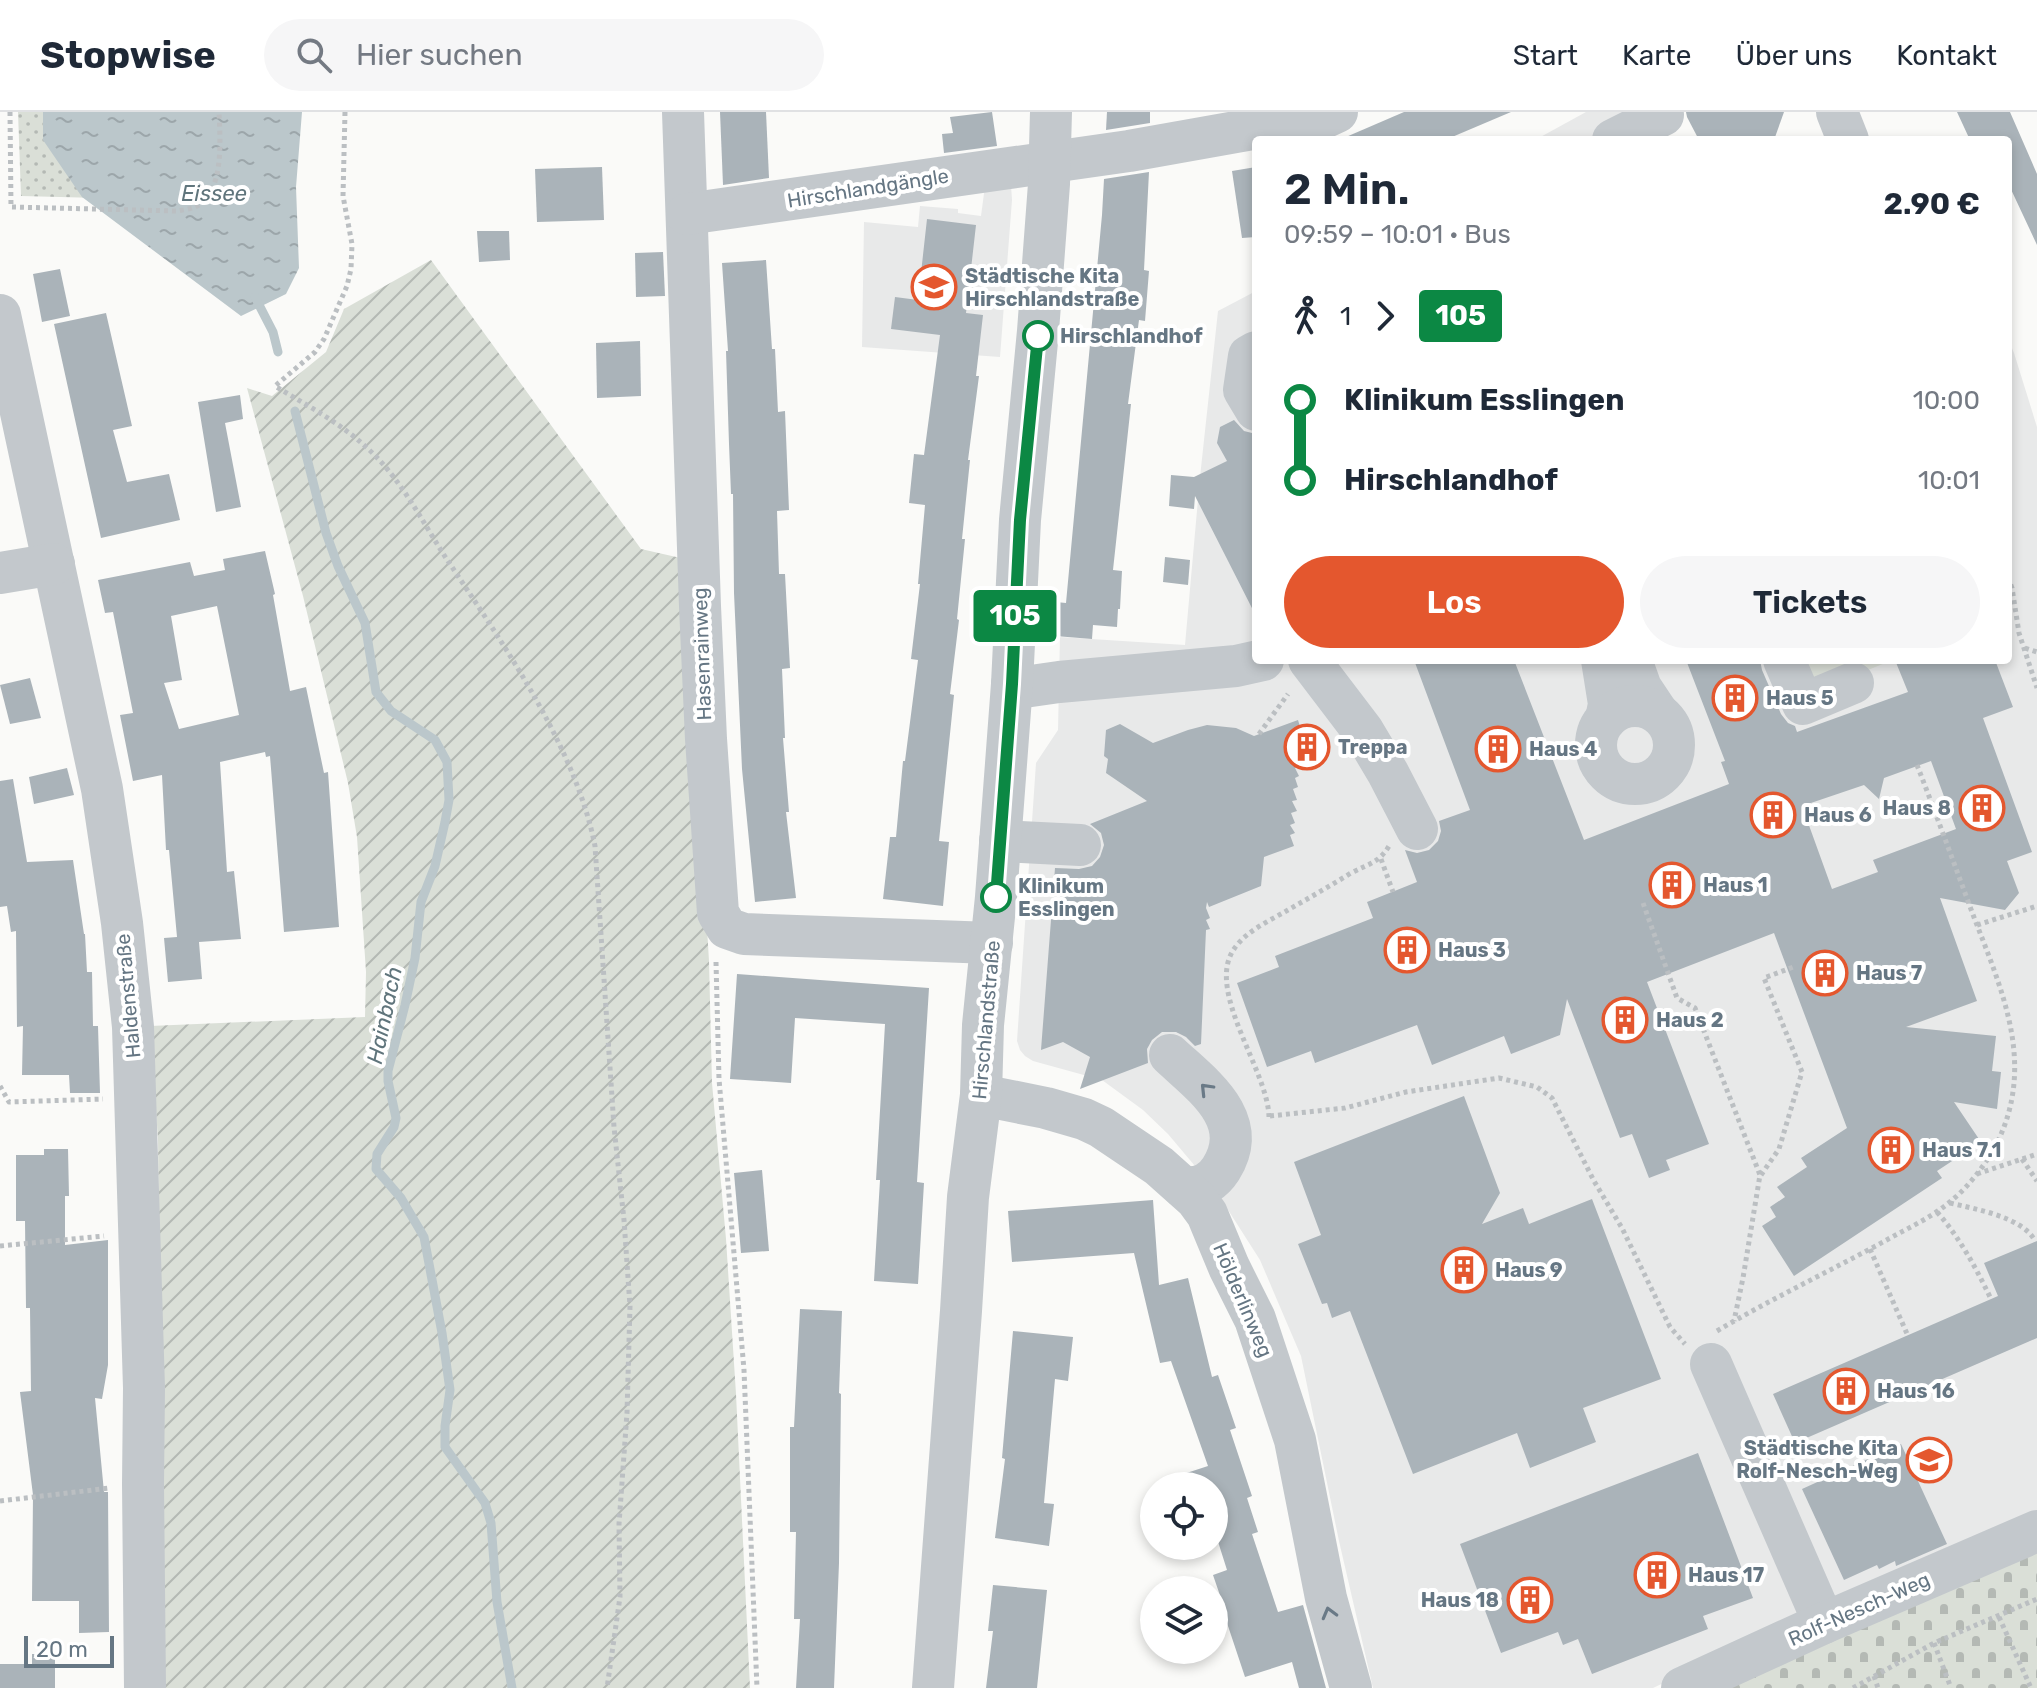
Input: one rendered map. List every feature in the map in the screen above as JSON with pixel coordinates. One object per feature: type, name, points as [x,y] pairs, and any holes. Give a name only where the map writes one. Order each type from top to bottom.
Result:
[{"type":"street","name":"Hasenrainweg","points":[[683,112],[706,739],[717,904],[722,922]]},
{"type":"street","name":"Hirschlandstraße","points":[[933,1688],[968,1197],[981,1095],[983,1025],[1012,684],[1020,520],[1038,331],[1051,112]]},
{"type":"street","points":[[1050,161],[1129,151],[1258,128],[1301,126],[1337,112]]},
{"type":"street","points":[[1837,112],[1846,136]]},
{"type":"street","points":[[1625,136],[1667,122]]},
{"type":"street","name":"Hirschlandgängle","points":[[687,214],[1050,161]]},
{"type":"street","name":"Haldenstraße","points":[[0,315],[102,789],[130,998],[141,1232],[145,1688]]},
{"type":"street","points":[[1252,354],[1249,356],[1244,390],[1252,403]]},
{"type":"street","points":[[0,573],[54,564]]},
{"type":"street","points":[[1012,684],[1024,687],[1221,668],[1252,662]]},
{"type":"street","points":[[1603,664],[1609,704],[1606,719]]},
{"type":"street","points":[[1632,664],[1641,688],[1673,732],[1673,757],[1667,769],[1647,783],[1634,785],[1610,776],[1597,755],[1596,742],[1606,719],[1626,707],[1637,706],[1657,712]]},
{"type":"street","points":[[1786,664],[1803,704],[1853,683]]},
{"type":"street","points":[[1299,677],[1363,731],[1413,823]]},
{"type":"street","points":[[1000,841],[1080,845]]},
{"type":"street","points":[[722,922],[727,928],[744,934],[992,943]]},
{"type":"street","points":[[1155,1061],[1203,1085],[1220,1105],[1230,1127],[1231,1138],[1224,1163],[1206,1185],[1193,1188],[1171,1176],[1173,1169],[1198,1164],[1203,1159],[1208,1136],[1155,1061]]},
{"type":"street","name":"Hölderlinweg","points":[[981,1095],[1046,1108],[1101,1127],[1171,1176],[1196,1199],[1213,1225],[1229,1267],[1255,1319],[1295,1440],[1326,1598],[1351,1688]]},
{"type":"street","points":[[1711,1364],[1824,1623]]},
{"type":"street","name":"Rolf-Nesch-Weg","points":[[1682,1688],[2037,1531]]},
{"type":"path","points":[[10,112],[11,207],[177,211],[203,201],[213,186],[219,167],[219,112]]},
{"type":"path","points":[[345,112],[343,196],[352,244],[347,286],[324,339],[315,352],[275,386],[337,424],[366,447],[402,490],[541,710],[567,762],[590,820],[598,871],[614,1127],[630,1306],[619,1524],[620,1597],[607,1688]]},
{"type":"path","points":[[2012,588],[2019,633],[2037,688]]},
{"type":"path","points":[[2024,648],[2037,652]]},
{"type":"path","points":[[1259,734],[1299,677]]},
{"type":"path","points":[[1711,1364],[1706,1337],[1949,1203],[1991,1154],[2010,1112],[2016,1066],[2005,1007],[1991,961],[1917,765]]},
{"type":"path","points":[[1231,1138],[1266,1122],[1270,1116],[1231,1004],[1225,972],[1227,961],[1242,939],[1254,930],[1381,859],[1394,830],[1413,823]]},
{"type":"path","points":[[1381,859],[1393,892]]},
{"type":"path","points":[[1643,903],[1677,998],[1695,1008],[1760,1175]]},
{"type":"path","points":[[1977,925],[2037,906]]},
{"type":"path","points":[[722,922],[715,943],[719,1079],[744,1370],[757,1688]]},
{"type":"path","points":[[1733,1322],[1760,1175],[1779,1149],[1802,1072],[1764,978],[1796,966]]},
{"type":"path","points":[[1270,1116],[1345,1108],[1406,1092],[1499,1078],[1524,1083],[1545,1092],[1552,1098],[1622,1228],[1670,1327],[1677,1337],[1711,1364]]},
{"type":"path","points":[[0,1086],[9,1102],[136,1098]]},
{"type":"path","points":[[1976,1174],[2037,1154]]},
{"type":"path","points":[[2022,1159],[2037,1181]]},
{"type":"path","points":[[1949,1203],[2006,1218],[2032,1233],[2035,1241]]},
{"type":"path","points":[[1937,1212],[1968,1254],[1991,1299]]},
{"type":"path","points":[[0,1246],[141,1232]]},
{"type":"path","points":[[1870,1249],[1908,1336]]},
{"type":"path","points":[[0,1501],[143,1484]]},
{"type":"path","points":[[1853,1688],[1934,1643],[2037,1599]]},
{"type":"path","points":[[1999,1617],[2031,1688]]},
{"type":"path","points":[[1934,1643],[1951,1688]]},
{"type":"path","points":[[1874,1676],[1878,1688]]},
{"type":"shaded area","points":[[1586,112],[1630,112],[1645,136],[1542,136]]},
{"type":"shaded area","name":"Städtische Kita Hirschlandstraße","points":[[1011,185],[1000,357],[862,347],[864,222],[918,227],[920,206],[958,209],[958,213],[981,216],[985,186]]},
{"type":"shaded area","name":"Klinikum Esslingen","points":[[1252,293],[1252,664],[2012,664],[2012,348],[2037,427],[2037,1519],[1804,1616],[1653,1688],[1373,1688],[1301,1356],[1260,1260],[1216,1191],[1168,1134],[1143,1110],[1102,1080],[1033,1061],[1020,1050],[1017,1041],[1036,763],[1058,730],[1060,637],[1185,645],[1218,311]]},
{"type":"green space","points":[[18,112],[203,112],[176,200],[21,196]]},
{"type":"green space","points":[[431,260],[641,549],[685,559],[709,961],[712,1083],[736,1394],[750,1688],[158,1688],[158,1139],[150,1026],[365,1017],[366,972],[357,837],[348,783],[303,596],[247,388],[272,396],[326,352],[344,309]]},
{"type":"green space","points":[[1800,664],[1883,664],[1812,693]]},
{"type":"green space","points":[[2037,1539],[2037,1688],[1725,1688]]},
{"type":"water","name":"Eissee","points":[[43,112],[302,112],[296,187],[299,268],[286,294],[241,316],[82,197],[43,140]]},
{"type":"building","points":[[720,112],[766,112],[769,178],[723,185]]},
{"type":"building","points":[[992,112],[997,146],[944,153],[942,134],[953,133],[950,117]]},
{"type":"building","points":[[1107,112],[1150,112],[1150,123],[1106,130]]},
{"type":"building","points":[[1404,112],[1511,112],[1454,136],[1348,136]]},
{"type":"building","points":[[1686,112],[1784,112],[1775,136],[1697,136]]},
{"type":"building","points":[[1957,112],[2010,112],[2037,174],[2037,245],[2012,192],[2012,136],[1968,136]]},
{"type":"building","points":[[602,167],[604,220],[537,222],[535,169]]},
{"type":"building","points":[[1252,168],[1252,237],[1242,238],[1232,171]]},
{"type":"building","points":[[1149,172],[1144,270],[1149,271],[1145,321],[1139,320],[1128,404],[1131,404],[1113,570],[1122,571],[1117,627],[1093,625],[1092,639],[1043,635],[1046,601],[1066,603],[1104,179]]},
{"type":"building","points":[[927,219],[976,225],[966,313],[983,315],[968,460],[959,620],[950,694],[954,695],[939,841],[949,842],[943,906],[883,899],[890,837],[896,837],[903,761],[918,660],[911,659],[925,505],[909,503],[914,454],[924,455],[940,335],[891,329],[895,297],[918,300]]},
{"type":"building","points":[[477,231],[509,231],[510,260],[479,262]]},
{"type":"building","points":[[663,252],[665,296],[636,297],[635,253]]},
{"type":"building","points":[[766,260],[778,412],[785,411],[789,510],[777,511],[779,574],[785,574],[790,668],[782,669],[789,812],[786,812],[796,898],[755,902],[742,769],[728,351],[722,263]]},
{"type":"building","points":[[60,269],[70,316],[42,322],[33,274]]},
{"type":"building","points":[[106,313],[132,426],[113,430],[127,482],[169,474],[180,520],[101,538],[54,324]]},
{"type":"building","points":[[640,341],[641,396],[597,398],[596,343]]},
{"type":"building","points":[[240,395],[243,419],[225,423],[241,507],[216,512],[198,402]]},
{"type":"building","points":[[1234,420],[1244,431],[1252,433],[1252,608],[1195,496],[1194,509],[1169,506],[1171,475],[1194,477],[1227,461],[1217,443],[1220,427]]},
{"type":"building","points":[[265,551],[290,691],[306,687],[324,773],[328,772],[339,927],[284,932],[270,756],[266,757],[265,752],[220,762],[227,872],[234,871],[241,939],[199,942],[202,979],[168,982],[164,938],[177,937],[169,850],[166,850],[162,775],[133,781],[120,715],[133,713],[113,612],[105,613],[98,580],[190,562],[194,576],[225,570],[223,559]],"holes":[[[217,606],[239,715],[179,729],[164,683],[182,680],[171,616]]]},
{"type":"building","points":[[1165,557],[1190,560],[1188,585],[1163,582]]},
{"type":"building","points":[[1415,664],[1516,664],[1584,840],[1729,784],[1721,762],[1725,761],[1688,664],[1761,664],[1781,714],[1795,726],[1797,732],[1908,692],[1897,664],[1997,664],[2013,707],[1983,718],[2032,852],[2007,861],[2019,893],[2005,910],[1940,898],[1977,1001],[1906,1027],[1996,1036],[1992,1071],[2001,1072],[1997,1109],[1954,1102],[1981,1142],[1937,1171],[1942,1178],[1794,1276],[1762,1226],[1776,1217],[1770,1207],[1785,1197],[1777,1187],[1807,1167],[1801,1158],[1847,1128],[1774,933],[1647,982],[1709,1144],[1666,1160],[1670,1170],[1649,1178],[1632,1134],[1620,1138],[1567,999],[1560,1035],[1511,1054],[1504,1036],[1432,1065],[1417,1025],[1315,1063],[1311,1051],[1267,1067],[1237,983],[1279,967],[1275,956],[1373,918],[1367,902],[1417,882],[1405,850],[1417,853],[1429,850],[1438,841],[1441,831],[1439,821],[1470,810]],"holes":[[[1931,761],[1956,829],[1873,860],[1878,872],[1832,889],[1802,806],[1864,785],[1879,799],[1884,778]]]},
{"type":"building","points":[[30,678],[41,718],[10,724],[0,685]]},
{"type":"building","points":[[1298,720],[1308,753],[1296,756],[1300,766],[1295,768],[1299,776],[1295,778],[1298,787],[1293,789],[1297,800],[1292,801],[1297,811],[1291,813],[1295,823],[1290,825],[1295,833],[1290,835],[1294,846],[1264,857],[1261,886],[1209,907],[1207,902],[1210,918],[1206,920],[1210,929],[1206,930],[1201,1044],[1195,1046],[1176,1032],[1162,1032],[1147,1049],[1148,1063],[1080,1089],[1090,1057],[1063,1042],[1041,1050],[1055,868],[1092,866],[1100,857],[1104,845],[1101,833],[1090,824],[1147,801],[1106,773],[1106,730],[1120,724],[1153,743],[1207,725],[1236,728],[1254,736]]},
{"type":"building","points":[[67,768],[74,795],[34,804],[29,777]]},
{"type":"building","points":[[13,779],[27,862],[73,860],[85,934],[87,972],[92,972],[93,1026],[98,1026],[100,1093],[70,1093],[69,1075],[22,1075],[23,1026],[17,1027],[16,931],[11,932],[7,906],[0,907],[0,781]]},
{"type":"building","points":[[737,974],[929,988],[917,1182],[924,1183],[918,1284],[874,1281],[885,1024],[795,1018],[791,1083],[730,1079]]},
{"type":"building","name":"Haus 9","points":[[1464,1096],[1500,1193],[1482,1224],[1523,1208],[1529,1224],[1592,1199],[1661,1379],[1583,1408],[1596,1442],[1530,1468],[1517,1433],[1413,1474],[1350,1311],[1332,1318],[1327,1303],[1322,1304],[1298,1244],[1321,1235],[1294,1162]]},
{"type":"building","points":[[44,1149],[68,1149],[69,1196],[65,1196],[65,1245],[108,1240],[108,1365],[102,1399],[95,1398],[104,1492],[108,1492],[109,1632],[79,1633],[79,1601],[32,1601],[33,1495],[20,1392],[31,1391],[30,1308],[26,1308],[25,1221],[16,1221],[16,1155],[44,1155]]},
{"type":"building","points":[[762,1170],[769,1251],[741,1253],[734,1173]]},
{"type":"building","points":[[1153,1200],[1159,1285],[1188,1278],[1212,1377],[1218,1375],[1236,1428],[1230,1430],[1252,1496],[1247,1498],[1258,1532],[1252,1534],[1278,1612],[1303,1605],[1326,1688],[1299,1688],[1292,1662],[1245,1677],[1228,1626],[1228,1576],[1213,1575],[1227,1570],[1224,1560],[1228,1560],[1228,1472],[1190,1472],[1208,1466],[1171,1361],[1160,1363],[1134,1253],[1012,1262],[1008,1211]]},
{"type":"building","points":[[2037,1241],[2037,1338],[1795,1443],[1773,1394],[1998,1296],[1984,1263]]},
{"type":"building","points":[[800,1309],[842,1311],[834,1688],[796,1688],[800,1619],[794,1619],[796,1532],[790,1532],[790,1427],[794,1427]]},
{"type":"building","points":[[1013,1331],[1073,1337],[1068,1381],[1055,1379],[1044,1503],[1054,1504],[1049,1546],[995,1538],[1005,1459],[1002,1458]]},
{"type":"building","name":"Städtische Kita Rolf-Nesch-Weg","points":[[1901,1444],[1947,1544],[1896,1566],[1895,1561],[1879,1569],[1877,1565],[1844,1580],[1802,1489]]},
{"type":"building","name":"Haus 17","points":[[1698,1453],[1753,1598],[1703,1616],[1708,1629],[1592,1674],[1578,1639],[1563,1645],[1558,1632],[1501,1653],[1460,1544]]},
{"type":"building","points":[[993,1585],[1047,1590],[1037,1688],[986,1688],[993,1631],[988,1631]]},
{"type":"building","points":[[32,1654],[55,1654],[55,1688],[0,1688],[0,1664],[32,1664]]},
{"type":"waterway","name":"Hainbach","points":[[255,297],[273,332],[278,352]]},
{"type":"waterway","name":"Hainbach","points":[[295,411],[326,533],[365,623],[376,692],[391,711],[435,740],[447,762],[449,800],[445,822],[435,866],[421,902],[415,958],[388,1071],[396,1118],[394,1127],[377,1154],[376,1169],[401,1198],[424,1237],[450,1390],[445,1447],[485,1503],[491,1523],[497,1602],[512,1688]]},
{"type":"bus line","name":"105","points":[[996,897],[1012,684],[1020,520],[1038,336]]},
{"type":"place","name":"Städtische Kita Hirschlandstraße","points":[[934,287]]},
{"type":"place","name":"Hirschlandhof","points":[[1038,336]]},
{"type":"place","name":"Haus 5","points":[[1735,698]]},
{"type":"place","name":"Treppa","points":[[1307,747]]},
{"type":"place","name":"Haus 4","points":[[1498,749]]},
{"type":"place","name":"Haus 8","points":[[1982,808]]},
{"type":"place","name":"Haus 6","points":[[1773,815]]},
{"type":"place","name":"Haus 1","points":[[1672,885]]},
{"type":"place","name":"Klinikum Esslingen","points":[[996,897]]},
{"type":"place","name":"Haus 3","points":[[1407,950]]},
{"type":"place","name":"Haus 7","points":[[1825,973]]},
{"type":"place","name":"Haus 2","points":[[1625,1020]]},
{"type":"place","name":"Haus 7.1","points":[[1891,1150]]},
{"type":"place","name":"Haus 9","points":[[1464,1270]]},
{"type":"place","name":"Haus 16","points":[[1846,1391]]},
{"type":"place","name":"Städtische Kita Rolf-Nesch-Weg","points":[[1929,1460]]},
{"type":"place","name":"Haus 17","points":[[1657,1575]]},
{"type":"place","name":"Haus 18","points":[[1530,1600]]}]
